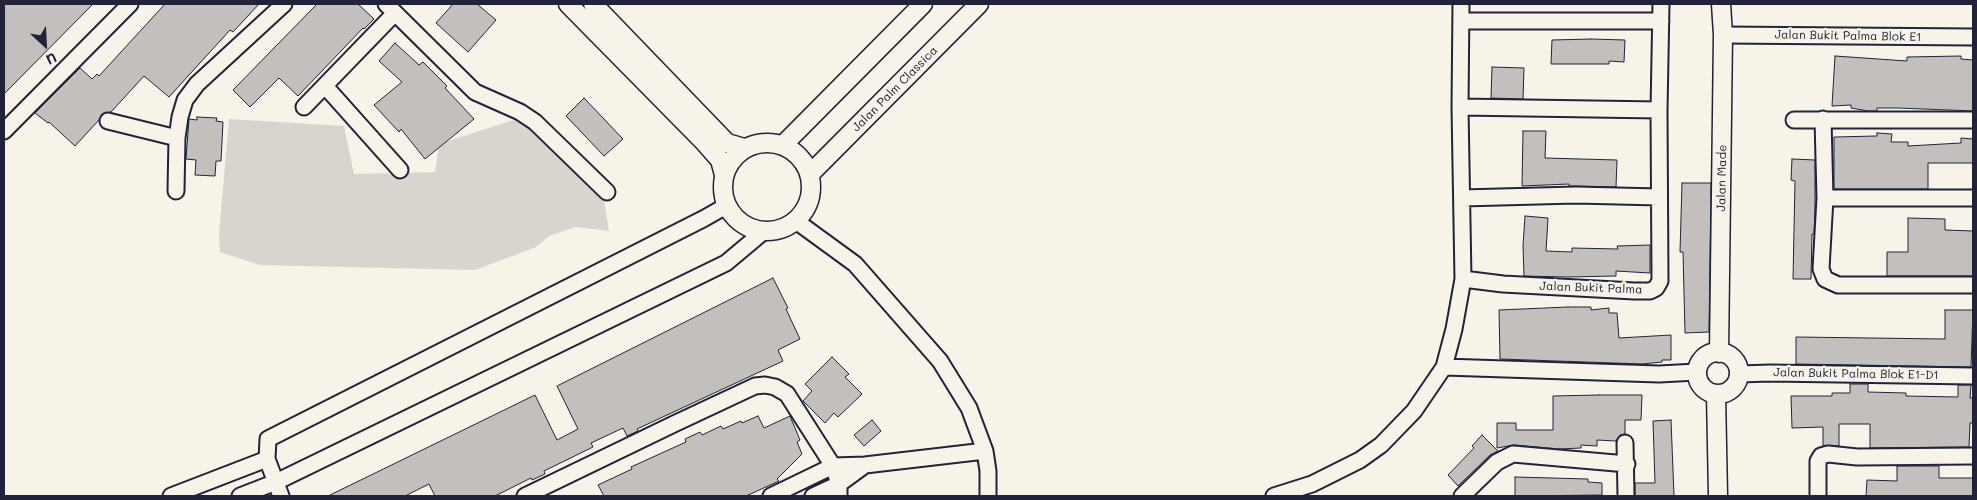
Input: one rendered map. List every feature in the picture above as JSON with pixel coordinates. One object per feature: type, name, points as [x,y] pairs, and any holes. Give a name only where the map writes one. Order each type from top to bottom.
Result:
[{"type":"street","points":[[4,131],[130,4]]},
{"type":"street","points":[[176,191],[180,117],[185,100],[197,84],[284,4]]},
{"type":"street","points":[[568,4],[705,143],[720,160],[724,175]]},
{"type":"street","points":[[592,4],[727,143],[744,148]]},
{"type":"street","points":[[783,145],[923,4]]},
{"type":"street","name":"Jalan Palm Classica","points":[[810,174],[979,4]]},
{"type":"street","points":[[1274,496],[1312,484],[1360,460],[1381,445],[1414,411],[1444,367],[1454,329],[1463,279],[1460,108],[1461,4]]},
{"type":"street","name":"Jalan Bukit Palma","points":[[1463,279],[1503,284],[1634,292],[1650,291],[1656,288],[1660,281],[1659,110],[1661,4]]},
{"type":"street","name":"Jalan Made","points":[[1720,353],[1723,35],[1721,4]]},
{"type":"street","points":[[304,107],[325,86],[391,8],[475,92],[520,112],[534,122],[607,192]]},
{"type":"street","points":[[1461,21],[1660,20]]},
{"type":"street","name":"Jalan Bukit Palma Blok E1","points":[[1723,35],[1973,37]]},
{"type":"street","points":[[325,86],[400,170]]},
{"type":"street","points":[[1460,108],[1659,110]]},
{"type":"street","points":[[1794,120],[1973,120]]},
{"type":"street","points":[[1823,120],[1824,198],[1821,269],[1825,279],[1838,285],[1973,285]]},
{"type":"street","points":[[108,121],[178,138]]},
{"type":"street","points":[[770,142],[783,145],[795,152],[804,162],[810,174],[812,191],[807,208],[796,221],[781,230],[763,232],[741,224],[726,206],[722,193],[724,175],[726,168],[734,157],[744,148],[770,142]]},
{"type":"street","points":[[1462,198],[1576,195],[1659,197]]},
{"type":"street","points":[[1824,198],[1973,198]]},
{"type":"street","points":[[279,489],[267,459],[268,439],[726,206]]},
{"type":"street","points":[[796,221],[854,264],[940,362],[969,408],[985,450],[988,471],[988,496]]},
{"type":"street","points":[[240,496],[279,489],[726,263],[763,232]]},
{"type":"street","points":[[1720,353],[1734,360],[1739,374],[1736,383],[1731,389],[1724,393],[1716,394],[1702,387],[1698,380],[1697,372],[1699,364],[1704,358],[1711,354],[1720,353]]},
{"type":"street","points":[[1444,367],[1659,374],[1697,372]]},
{"type":"street","name":"Jalan Bukit Palma Blok E1-D1","points":[[1739,374],[1770,372],[1973,376]]},
{"type":"street","points":[[525,496],[755,386],[775,387],[787,394],[833,466],[839,490]]},
{"type":"street","points":[[1716,394],[1718,496]]},
{"type":"street","points":[[1625,442],[1627,464],[1626,496]]},
{"type":"street","points":[[771,496],[833,466],[865,465],[985,450]]},
{"type":"street","points":[[1462,496],[1497,462],[1514,454],[1627,464]]},
{"type":"street","points":[[1818,496],[1818,462],[1821,456],[1828,454],[1856,457],[1973,456]]},
{"type":"street","points":[[171,496],[267,459]]},
{"type":"street","points":[[813,496],[839,490],[865,465]]},
{"type":"shaded area","points":[[520,118],[604,201],[609,231],[576,227],[549,236],[536,247],[475,270],[260,265],[220,252],[219,234],[229,119],[344,126],[354,174],[435,172],[439,144]]},
{"type":"building","points":[[4,4],[93,4],[4,94]]},
{"type":"building","points":[[165,4],[259,4],[233,32],[230,30],[169,97],[144,76],[111,112],[102,114],[99,120],[75,146],[49,122],[35,113],[80,68],[92,79],[97,74],[99,76]]},
{"type":"building","points":[[317,4],[358,4],[374,19],[363,28],[298,96],[279,78],[250,107],[233,90]]},
{"type":"building","points":[[453,4],[477,4],[496,20],[468,52],[436,23]]},
{"type":"building","points":[[1552,40],[1625,40],[1624,62],[1609,61],[1609,64],[1551,64]]},
{"type":"building","points":[[395,43],[419,65],[423,62],[447,86],[445,88],[474,119],[425,159],[401,129],[399,132],[374,105],[402,82],[379,61]]},
{"type":"building","points":[[1835,56],[1907,61],[1907,57],[1961,56],[1961,59],[1973,60],[1973,111],[1877,108],[1877,111],[1868,111],[1851,108],[1851,105],[1832,106]]},
{"type":"building","points":[[1492,67],[1524,68],[1523,99],[1491,98]]},
{"type":"building","points":[[584,98],[623,139],[604,156],[566,116]]},
{"type":"building","points":[[197,117],[217,118],[216,121],[223,122],[221,161],[216,161],[215,176],[195,175],[196,160],[186,159],[189,119],[197,120]]},
{"type":"building","points":[[1523,131],[1546,131],[1545,158],[1617,160],[1616,187],[1569,186],[1569,184],[1522,186]]},
{"type":"building","points":[[1877,133],[1892,134],[1891,142],[1908,142],[1908,146],[1961,143],[1961,138],[1973,139],[1973,163],[1928,163],[1928,189],[1834,189],[1834,137],[1877,136]]},
{"type":"building","points":[[1792,159],[1815,160],[1815,207],[1811,279],[1793,279],[1795,181],[1791,180]]},
{"type":"building","points":[[1682,183],[1711,183],[1709,332],[1685,333],[1683,252],[1680,252]]},
{"type":"building","points":[[1525,216],[1548,218],[1546,251],[1572,252],[1572,248],[1618,249],[1617,246],[1650,245],[1650,273],[1616,271],[1616,276],[1524,276]]},
{"type":"building","points":[[1908,218],[1945,219],[1945,230],[1973,231],[1973,276],[1887,276],[1887,252],[1908,252]]},
{"type":"building","points":[[773,278],[788,308],[786,309],[800,339],[778,350],[783,361],[637,429],[638,431],[627,436],[623,428],[591,443],[593,447],[544,471],[545,474],[532,480],[531,478],[495,496],[435,496],[429,484],[405,496],[328,496],[535,395],[557,440],[578,429],[557,386]]},
{"type":"building","points":[[1591,307],[1591,310],[1609,308],[1609,313],[1617,313],[1619,338],[1671,335],[1671,360],[1642,364],[1500,359],[1499,310]]},
{"type":"building","points":[[1945,310],[1973,310],[1971,367],[1796,364],[1796,337],[1945,339]]},
{"type":"building","points":[[832,357],[849,374],[845,377],[862,394],[838,417],[834,413],[825,423],[803,401],[812,391],[805,384]]},
{"type":"building","points":[[1850,384],[1868,384],[1868,392],[1906,393],[1906,396],[1958,397],[1958,385],[1971,385],[1970,398],[1973,398],[1973,423],[1970,423],[1969,447],[1870,448],[1870,424],[1839,424],[1839,446],[1823,446],[1823,427],[1792,428],[1791,396],[1832,396],[1832,393],[1850,393]]},
{"type":"building","points":[[1642,395],[1641,420],[1625,420],[1625,434],[1620,435],[1616,441],[1597,440],[1597,446],[1581,445],[1581,448],[1559,449],[1514,445],[1497,448],[1497,423],[1516,423],[1516,430],[1553,430],[1553,396]]},
{"type":"building","points":[[758,416],[764,428],[790,416],[800,440],[797,442],[802,454],[777,479],[779,481],[746,496],[604,496],[598,485],[632,469],[631,467],[686,442],[685,439],[700,432],[702,435],[721,426],[723,429]]},
{"type":"building","points":[[872,420],[881,431],[864,446],[854,435]]},
{"type":"building","points":[[1671,420],[1674,496],[1635,496],[1635,483],[1655,483],[1653,421]]},
{"type":"building","points":[[1482,435],[1498,451],[1490,455],[1458,486],[1448,475],[1474,448],[1472,446]]},
{"type":"building","points":[[1897,466],[1939,466],[1939,478],[1973,478],[1973,496],[1866,496],[1867,480],[1897,481]]},
{"type":"building","points":[[1515,477],[1588,479],[1588,482],[1602,483],[1602,495],[1515,496]]}]
